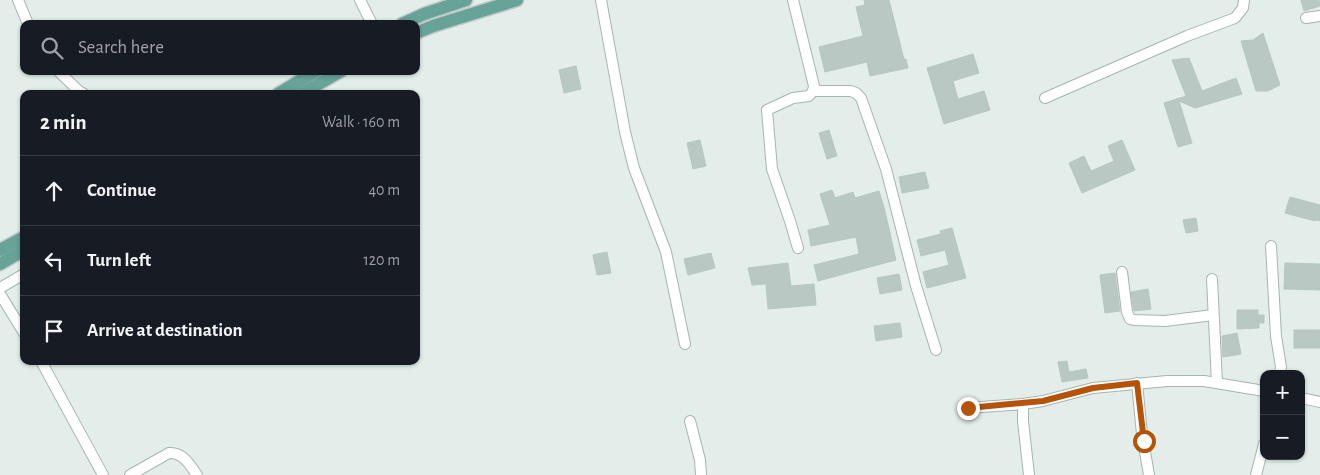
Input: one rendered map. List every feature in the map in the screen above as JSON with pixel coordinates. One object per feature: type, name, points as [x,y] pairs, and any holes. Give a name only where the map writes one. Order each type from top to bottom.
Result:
[{"type":"main road","points":[[411,20],[465,0]]},
{"type":"main road","points":[[420,31],[517,0]]},
{"type":"main road","points":[[285,90],[309,75]]},
{"type":"main road","points":[[308,90],[334,75]]},
{"type":"main road","points":[[1,256],[20,240]]},
{"type":"main road","points":[[1,256],[20,251]]},
{"type":"street","points":[[18,0],[26,20]]},
{"type":"street","points":[[360,0],[370,20]]},
{"type":"street","points":[[602,0],[625,132],[634,168],[666,252],[685,344]]},
{"type":"street","points":[[793,0],[814,86],[813,91],[809,96],[793,98],[767,110],[772,169],[798,248]]},
{"type":"street","points":[[1045,98],[1187,36],[1235,18],[1243,8],[1244,0]]},
{"type":"street","points":[[1306,18],[1320,16]]},
{"type":"street","points":[[62,75],[79,90]]},
{"type":"street","points":[[813,91],[851,91],[861,98],[886,169],[916,286],[936,350]]},
{"type":"street","points":[[1271,246],[1276,336],[1280,370]]},
{"type":"street","points":[[1122,272],[1127,312],[1130,319],[1165,321],[1213,315]]},
{"type":"street","points":[[0,288],[20,276]]},
{"type":"street","points":[[1212,279],[1217,383]]},
{"type":"street","points":[[0,294],[20,326]]},
{"type":"street","points":[[43,365],[103,475]]},
{"type":"street","points":[[968,408],[1023,404],[1043,401],[1093,388],[1137,383],[1204,381],[1260,390]]},
{"type":"street","points":[[1137,383],[1142,434],[1149,475]]},
{"type":"street","points":[[1305,399],[1320,402]]},
{"type":"street","points":[[1023,404],[1029,475]]},
{"type":"street","points":[[690,422],[700,460],[701,475]]},
{"type":"street","points":[[130,475],[155,460],[174,453],[182,456],[197,475]]},
{"type":"street","points":[[1256,475],[1260,460]]},
{"type":"building","points":[[864,0],[889,0],[908,68],[870,76],[867,62],[825,72],[819,47],[863,36],[856,7],[865,5]]},
{"type":"building","points":[[1301,0],[1319,0],[1320,6],[1304,11]]},
{"type":"building","points":[[1263,33],[1280,85],[1268,91],[1256,91],[1241,41],[1253,40]]},
{"type":"building","points":[[973,54],[979,73],[953,81],[958,99],[984,91],[990,110],[944,124],[927,68]]},
{"type":"building","points":[[1189,58],[1202,91],[1236,78],[1242,94],[1195,108],[1179,101],[1192,143],[1178,147],[1164,103],[1186,96],[1172,60]]},
{"type":"building","points":[[576,66],[581,89],[564,93],[559,70]]},
{"type":"building","points":[[829,130],[837,156],[827,159],[819,133]]},
{"type":"building","points":[[700,140],[706,166],[693,169],[687,143]]},
{"type":"building","points":[[1122,140],[1135,170],[1082,193],[1069,163],[1084,156],[1091,171],[1114,161],[1108,146]]},
{"type":"building","points":[[925,172],[929,188],[902,193],[899,177]]},
{"type":"building","points":[[832,190],[835,198],[853,192],[855,198],[879,191],[896,260],[818,281],[814,265],[859,254],[856,237],[811,246],[808,230],[830,225],[820,194]]},
{"type":"building","points":[[1290,197],[1320,205],[1320,221],[1285,213]]},
{"type":"building","points":[[1196,218],[1198,231],[1186,233],[1183,220]]},
{"type":"building","points":[[952,228],[966,278],[927,288],[923,272],[949,265],[945,250],[921,256],[917,240],[941,234],[940,231]]},
{"type":"building","points":[[607,252],[611,273],[597,275],[593,255]]},
{"type":"building","points":[[711,253],[715,268],[688,275],[684,259]]},
{"type":"building","points":[[788,263],[791,286],[814,284],[816,305],[768,309],[766,284],[752,285],[748,268]]},
{"type":"building","points":[[1285,263],[1320,264],[1320,290],[1284,289]]},
{"type":"building","points":[[1115,273],[1120,311],[1105,313],[1100,275]]},
{"type":"building","points":[[899,274],[902,290],[880,294],[877,278]]},
{"type":"building","points":[[1148,289],[1151,309],[1134,311],[1131,292]]},
{"type":"building","points":[[1237,310],[1258,310],[1258,315],[1264,315],[1264,323],[1259,323],[1259,328],[1237,329]]},
{"type":"building","points":[[900,323],[902,337],[876,341],[874,326]]},
{"type":"building","points":[[1294,330],[1320,330],[1320,348],[1294,348]]},
{"type":"building","points":[[1237,333],[1241,354],[1223,357],[1222,336]]},
{"type":"building","points":[[1067,361],[1069,372],[1086,369],[1088,378],[1062,382],[1058,362]]},
{"type":"route","points":[[968,408],[1023,404],[1043,401],[1093,388],[1137,383],[1144,441]]}]
